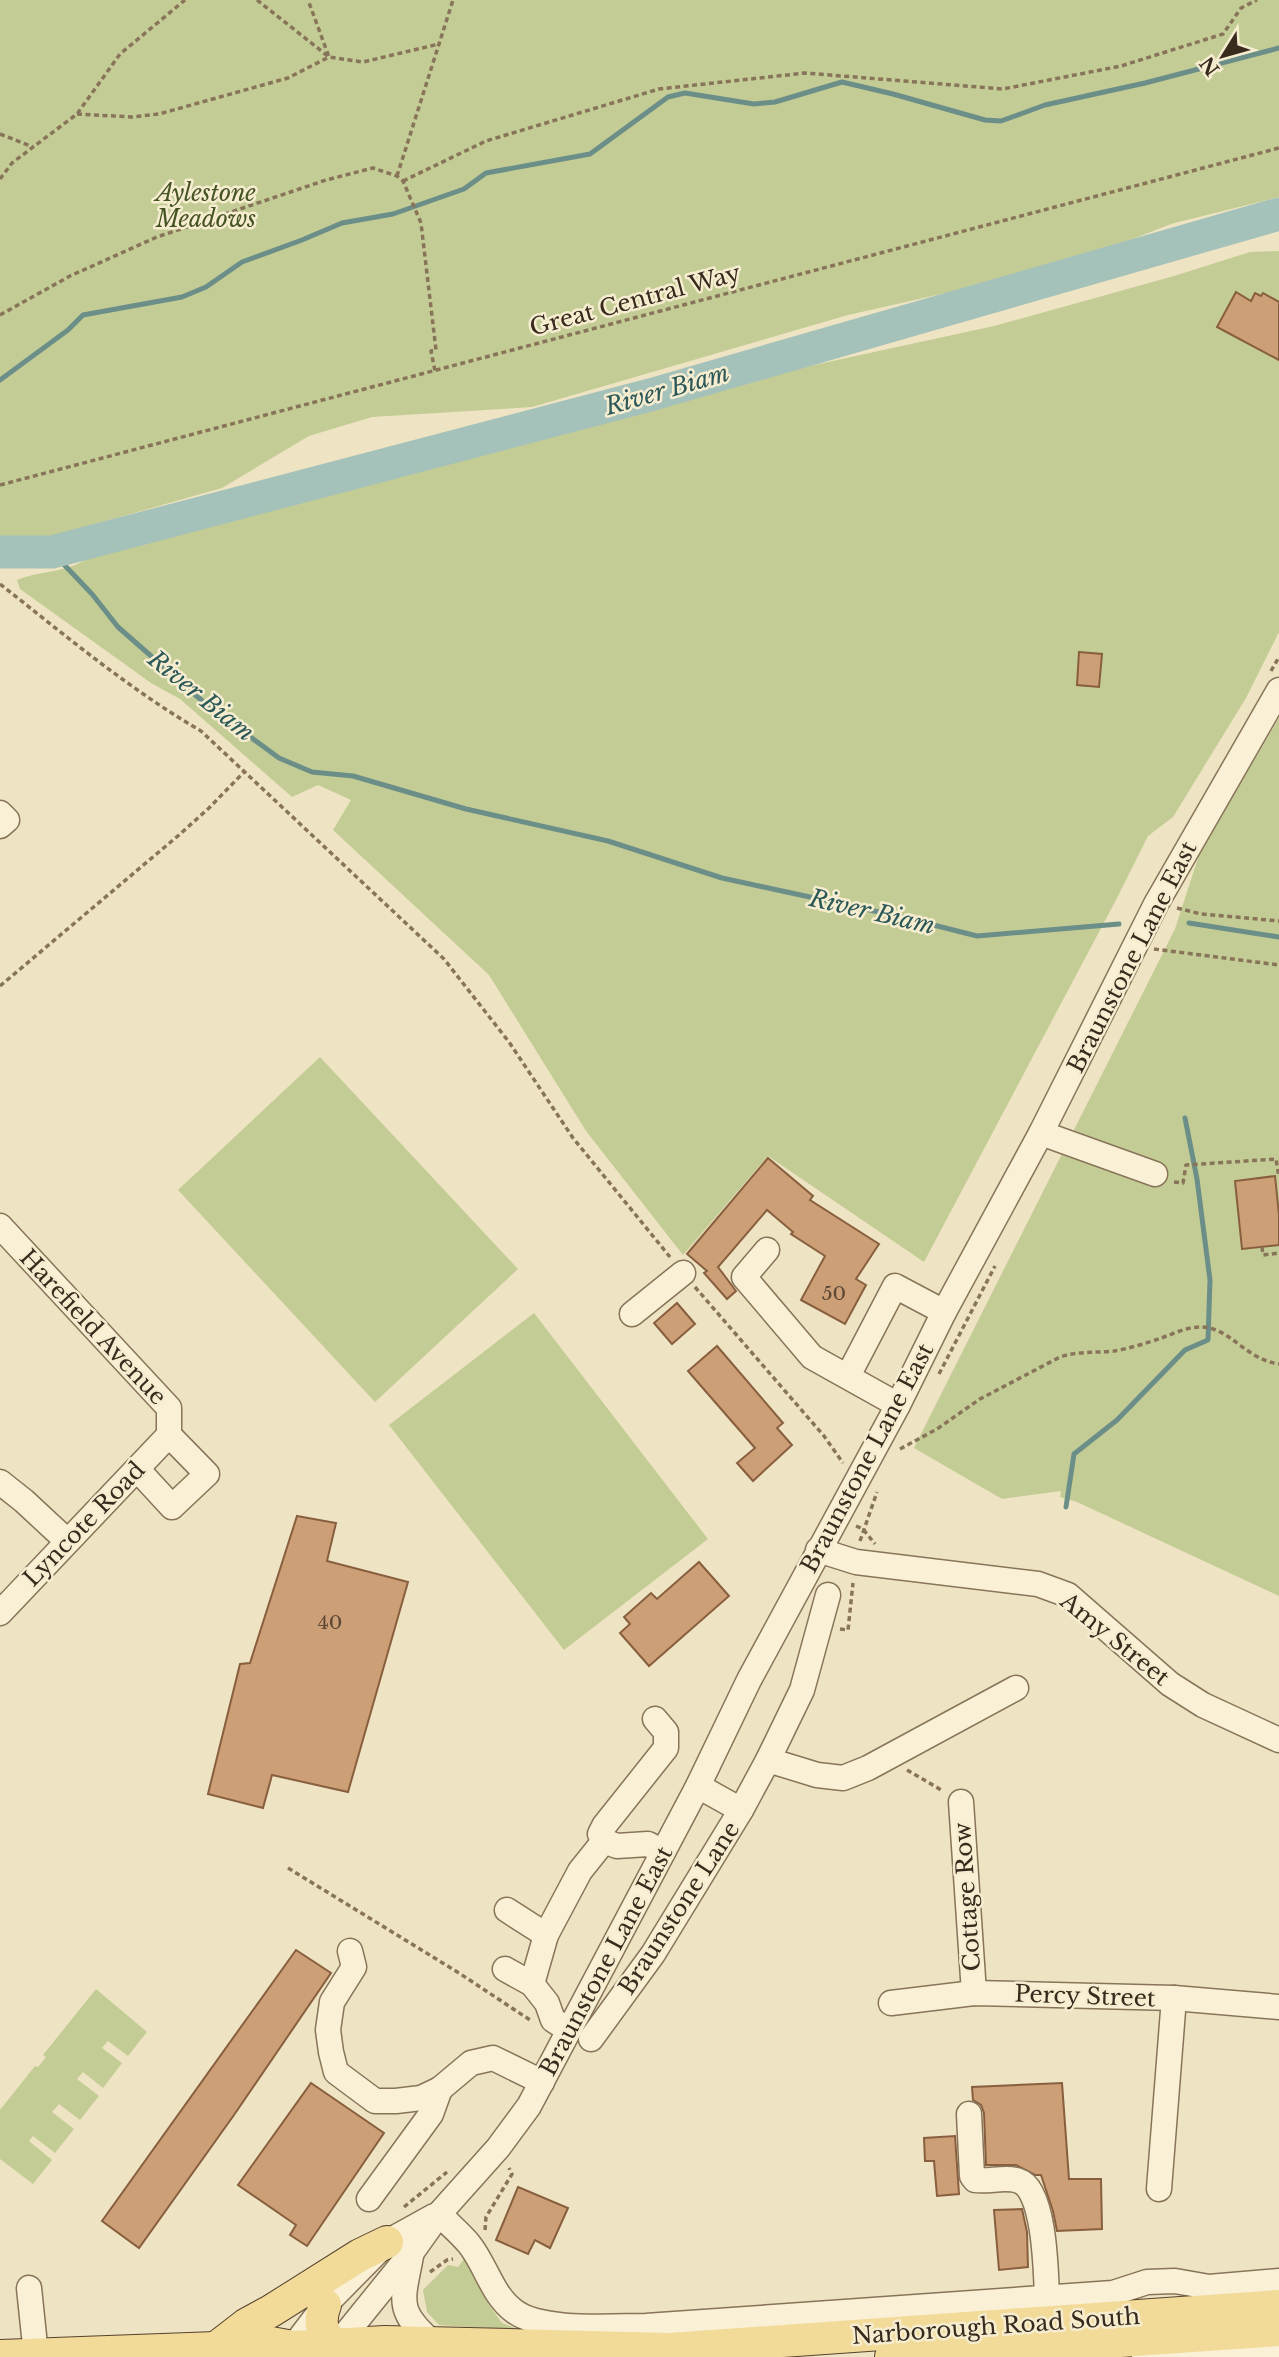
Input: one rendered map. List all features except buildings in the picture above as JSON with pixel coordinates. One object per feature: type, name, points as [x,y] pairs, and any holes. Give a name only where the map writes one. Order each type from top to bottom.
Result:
[{"type":"main road","points":[[223,2353],[247,2324],[360,2255],[399,2247]]},
{"type":"main road","points":[[325,2305],[320,2319],[321,2328],[339,2354]]},
{"type":"main road","name":"Narborough Road South","points":[[0,2356],[223,2353],[271,2343],[291,2352],[339,2354],[385,2342],[669,2348],[1279,2306]]},
{"type":"main road","name":"Narborough Road South","points":[[891,2357],[1279,2330]]},
{"type":"street","name":"Braunstone Lane East","points":[[291,2352],[325,2305],[439,2214],[498,2148],[529,2106],[698,1786],[749,1679],[898,1405],[944,1312],[1144,948],[1156,904],[1272,686]]},
{"type":"street","points":[[0,813],[7,820],[0,826]]},
{"type":"street","points":[[1041,1133],[1155,1174]]},
{"type":"street","name":"Harefield Avenue","points":[[0,1226],[169,1408],[169,1435]]},
{"type":"street","points":[[766,1250],[744,1277],[812,1357],[898,1405]]},
{"type":"street","points":[[632,1314],[683,1273]]},
{"type":"street","points":[[849,1376],[895,1286],[944,1312]]},
{"type":"street","points":[[137,1469],[172,1507],[207,1474],[169,1435]]},
{"type":"street","name":"Lyncote Road","points":[[0,1613],[169,1435]]},
{"type":"street","points":[[0,1482],[67,1541]]},
{"type":"street","name":"Amy Street","points":[[818,1550],[856,1562],[1038,1584],[1068,1595],[1170,1684],[1203,1705],[1279,1740]]},
{"type":"street","name":"Braunstone Lane","points":[[571,2030],[653,1954],[741,1810],[802,1690],[828,1595]]},
{"type":"street","points":[[768,1760],[817,1775],[843,1778],[887,1758],[1016,1688]]},
{"type":"street","points":[[655,1719],[666,1732],[666,1748],[600,1834],[604,1841],[617,1846],[648,1844],[663,1852]]},
{"type":"street","name":"Braunstone Lane","points":[[698,1786],[741,1810]]},
{"type":"street","name":"Cottage Row","points":[[961,1802],[974,1993]]},
{"type":"street","points":[[532,1984],[546,1935],[580,1871],[604,1841]]},
{"type":"street","points":[[507,1910],[546,1935]]},
{"type":"street","points":[[351,1951],[354,1967],[332,2002],[328,2030],[336,2072],[375,2101],[421,2098],[440,2089],[471,2063],[493,2058],[542,2082]]},
{"type":"street","points":[[505,1969],[532,1984],[571,2030]]},
{"type":"street","name":"Percy Street","points":[[891,2003],[974,1993],[1174,1998],[1279,2007]]},
{"type":"street","points":[[1160,2189],[1174,1998]]},
{"type":"street","points":[[369,2199],[431,2114],[440,2089]]},
{"type":"street","points":[[969,2114],[972,2176],[975,2180],[1016,2179],[1023,2182],[1036,2200],[1047,2298]]},
{"type":"street","name":"Narborough Road South","points":[[439,2214],[469,2244],[496,2292],[514,2312],[527,2318],[577,2326],[646,2326],[1113,2293],[1147,2282],[1175,2281],[1209,2287],[1279,2281]]},
{"type":"street","name":"Braunstone Lane East","points":[[339,2354],[399,2247]]},
{"type":"street","points":[[399,2247],[405,2311],[411,2323],[432,2342]]},
{"type":"street","points":[[29,2288],[36,2355]]},
{"type":"street","name":"Narborough Road South","points":[[1144,2357],[1191,2351],[1232,2354],[1279,2350]]},
{"type":"path","points":[[0,179],[12,163],[77,114],[120,54],[185,0]]},
{"type":"path","points":[[257,0],[329,57],[363,62],[439,44]]},
{"type":"path","points":[[308,0],[329,57]]},
{"type":"path","points":[[397,176],[453,0]]},
{"type":"path","points":[[402,181],[486,141],[659,89],[805,73],[1003,89],[1121,66],[1223,34],[1241,8],[1257,0]]},
{"type":"path","points":[[77,114],[132,117],[159,114],[288,78],[329,57]]},
{"type":"path","points":[[0,134],[33,147]]},
{"type":"path","name":"Great Central Way","points":[[1,485],[1279,148]]},
{"type":"path","points":[[0,315],[70,276],[157,237],[326,180],[373,168],[397,176],[402,181],[421,223],[434,324],[436,350],[431,351],[435,371]]},
{"type":"path","points":[[0,584],[108,670],[165,710],[201,731],[444,959],[509,1042],[573,1138],[683,1273],[824,1436],[843,1463]]},
{"type":"path","points":[[1272,686],[1279,657]]},
{"type":"path","points":[[0,986],[189,826],[245,771]]},
{"type":"path","points":[[1156,904],[1201,914],[1279,921]]},
{"type":"path","points":[[1144,948],[1158,938]]},
{"type":"path","points":[[1144,948],[1279,965]]},
{"type":"path","points":[[1186,1165],[1276,1159],[1279,1177]]},
{"type":"path","points":[[1262,1247],[1263,1255],[1279,1253]]},
{"type":"path","points":[[939,1375],[996,1264]]},
{"type":"path","points":[[900,1449],[937,1429],[981,1399],[1060,1357],[1073,1353],[1116,1350],[1160,1339],[1181,1329],[1203,1327],[1214,1329],[1268,1363],[1279,1364]]},
{"type":"path","points":[[895,1459],[907,1436]]},
{"type":"path","points":[[837,1474],[849,1451]]},
{"type":"path","points":[[820,1627],[848,1630],[856,1562],[863,1529],[877,1491]]},
{"type":"path","points":[[837,1517],[863,1529],[894,1567]]},
{"type":"path","points":[[887,1758],[961,1802]]},
{"type":"path","points":[[288,1868],[459,1973],[546,2031],[571,2030]]},
{"type":"path","points":[[469,2244],[485,2230],[486,2217],[512,2174],[498,2148]]},
{"type":"path","points":[[398,2211],[447,2172]]},
{"type":"green space","name":"Aylestone Meadows","points":[[0,0],[1279,0],[1279,197],[1171,224],[1061,267],[848,315],[532,407],[372,417],[309,436],[222,488],[39,540],[0,537]]},
{"type":"green space","points":[[1279,251],[1279,632],[1246,698],[1173,817],[1148,836],[924,1262],[768,1156],[683,1255],[586,1131],[489,975],[333,830],[351,800],[318,785],[292,797],[180,699],[151,683],[20,589],[17,580],[75,565],[133,536],[312,489],[386,472],[474,447],[531,442],[621,412],[675,401],[791,370],[994,326],[1250,252]]},
{"type":"green space","points":[[1279,718],[1279,1596],[1077,1502],[1060,1497],[1061,1491],[1002,1499],[914,1448],[1175,929],[1200,852]]},
{"type":"green space","points":[[320,1057],[518,1269],[375,1402],[178,1190]]},
{"type":"green space","points":[[534,1313],[708,1539],[564,1650],[389,1425]]},
{"type":"green space","points":[[96,1989],[147,2032],[128,2056],[108,2041],[102,2048],[122,2063],[103,2088],[83,2072],[77,2079],[99,2096],[80,2120],[59,2104],[52,2112],[74,2129],[55,2153],[33,2136],[29,2141],[52,2160],[33,2184],[0,2159],[0,2110],[35,2066],[38,2067],[46,2057],[43,2055]]},
{"type":"green space","points":[[464,2259],[469,2263],[489,2305],[502,2323],[520,2330],[439,2325],[427,2312],[423,2290],[448,2265],[458,2267]]},
{"type":"waterway","points":[[0,380],[68,330],[83,315],[182,297],[206,287],[242,262],[342,223],[393,214],[464,189],[486,173],[590,154],[668,97],[685,93],[754,104],[775,102],[842,82],[985,120],[1001,121],[1045,105],[1145,83],[1279,48]]},
{"type":"waterway","name":"River Biam","points":[[0,552],[52,552],[650,395],[1279,214]]},
{"type":"waterway","name":"River Biam","points":[[52,552],[92,594],[118,627],[208,706],[279,758],[312,772],[353,776],[466,809],[608,841],[722,878],[977,936],[1119,924]]},
{"type":"waterway","name":"River Biam","points":[[1189,923],[1279,937]]},
{"type":"waterway","points":[[1066,1507],[1074,1454],[1117,1420],[1185,1350],[1208,1340],[1210,1280],[1197,1179],[1185,1118]]}]
